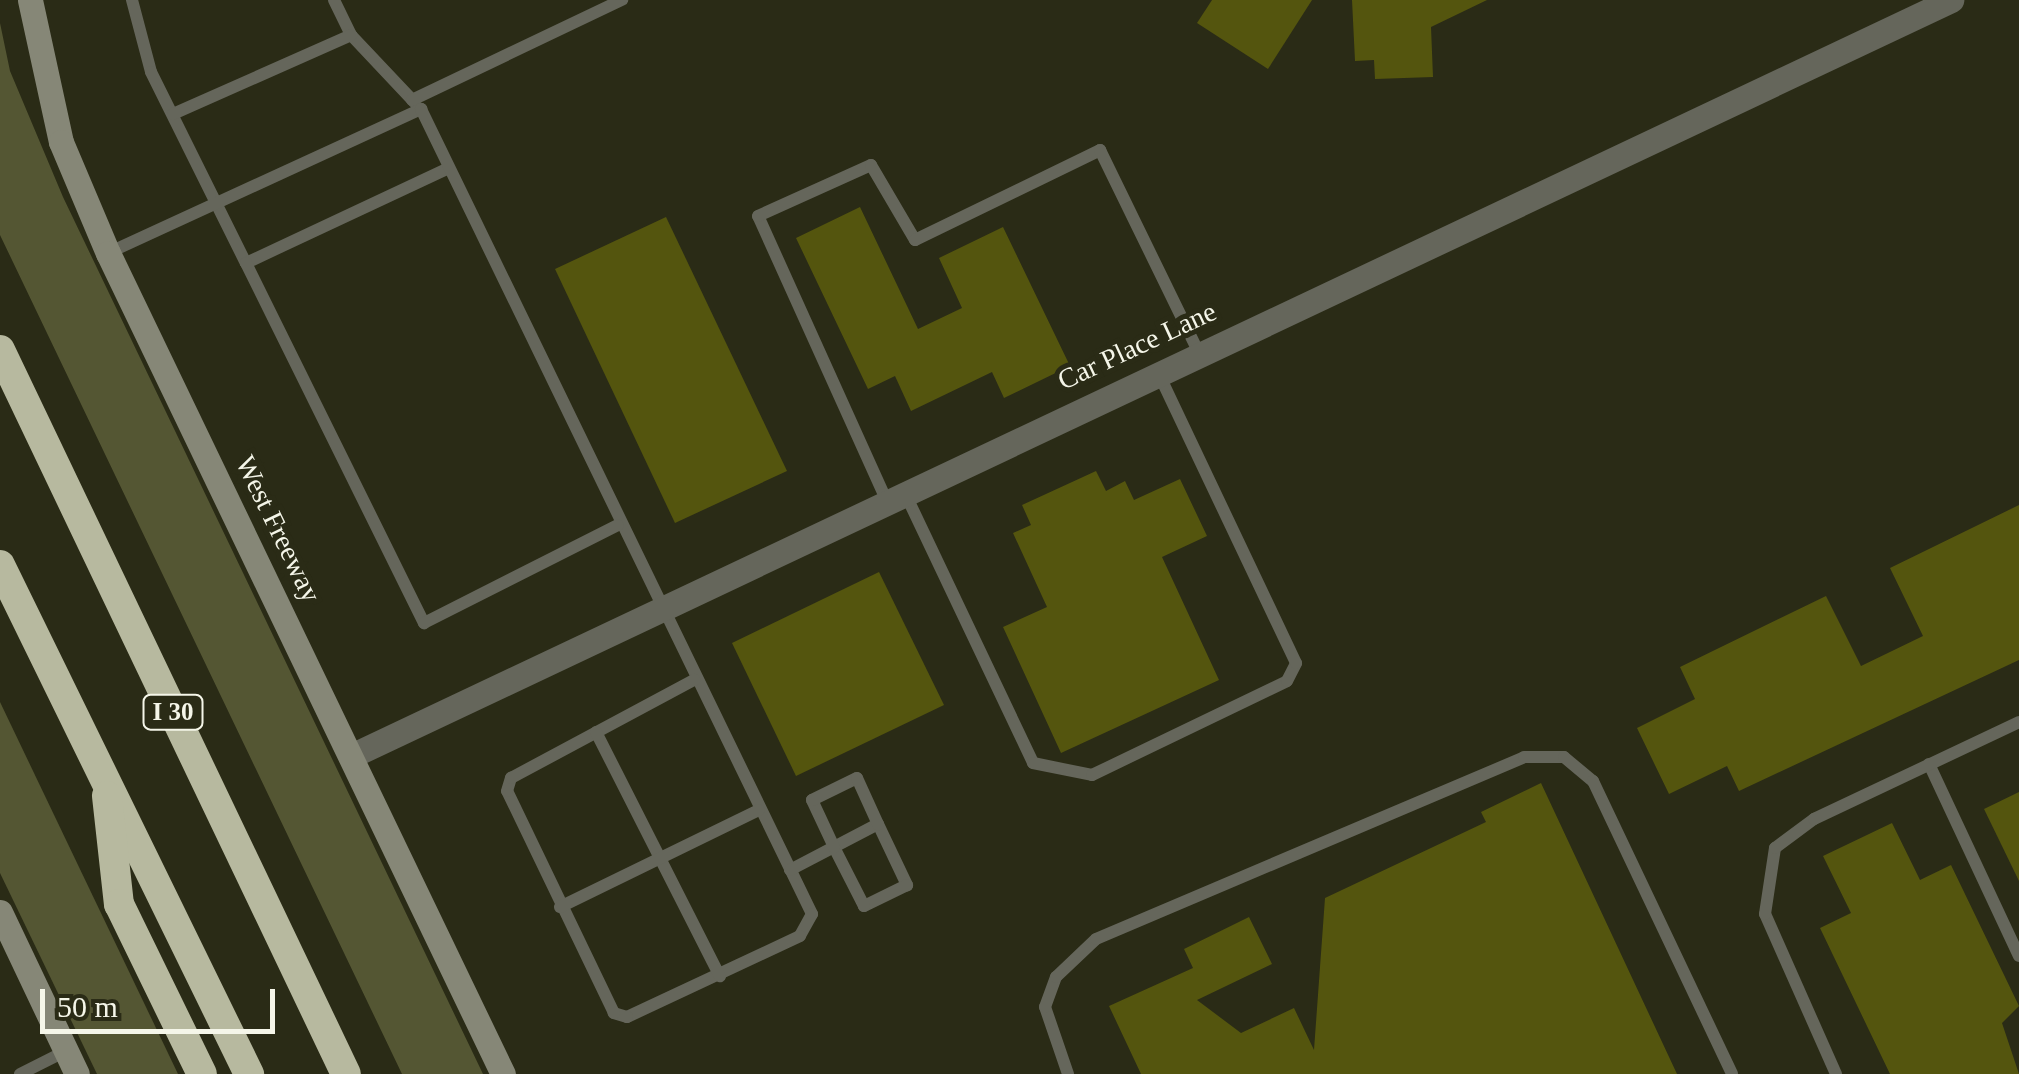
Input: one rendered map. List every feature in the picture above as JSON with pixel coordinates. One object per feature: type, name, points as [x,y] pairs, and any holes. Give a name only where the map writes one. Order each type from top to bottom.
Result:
[{"type":"highway","name":"I 30","points":[[0,350],[346,1074]]},
{"type":"highway","points":[[0,564],[105,773],[248,1074]]},
{"type":"highway","points":[[105,773],[119,904],[202,1074]]},
{"type":"main road","name":"West Freeway","points":[[30,0],[62,142],[108,253],[503,1074]]},
{"type":"main road","points":[[0,912],[72,1063]]},
{"type":"street","name":"Car Place Lane","points":[[351,756],[658,604],[1951,0]]},
{"type":"lane","points":[[132,0],[173,114],[424,623],[618,525]]},
{"type":"lane","points":[[334,0],[351,34],[416,104],[618,525],[790,870],[811,928],[639,1017],[614,1014],[507,791],[511,778],[694,680]]},
{"type":"lane","points":[[108,253],[622,0]]},
{"type":"lane","points":[[173,114],[351,34]]},
{"type":"lane","points":[[1157,370],[1296,662],[1286,681],[1092,775],[1034,763],[894,493],[758,216],[872,165],[915,240],[1100,150],[1198,351]]},
{"type":"lane","points":[[246,263],[448,168]]},
{"type":"lane","points":[[1836,1074],[1765,914],[1766,866],[1814,819],[2019,722]]},
{"type":"lane","points":[[596,732],[720,976]]},
{"type":"lane","points":[[1068,1074],[1045,1008],[1056,976],[1096,939],[1524,757],[1564,758],[1593,781],[1732,1074]]},
{"type":"lane","points":[[1929,764],[2019,956]]},
{"type":"lane","points":[[857,778],[878,824],[908,885],[864,906],[812,800],[857,778]]},
{"type":"lane","points":[[560,907],[759,810]]},
{"type":"lane","points":[[790,870],[878,824]]},
{"type":"lane","points":[[20,1074],[72,1063]]},
{"type":"green space","points":[[0,23],[10,71],[63,197],[483,1074],[402,1074],[0,235]]},
{"type":"green space","points":[[0,702],[178,1074],[97,1074],[0,873]]},
{"type":"building","points":[[1212,0],[1312,0],[1268,69],[1197,23]]},
{"type":"building","points":[[1352,0],[1487,0],[1431,27],[1433,77],[1375,79],[1374,60],[1355,61]]},
{"type":"building","points":[[860,207],[918,329],[962,308],[939,258],[1003,227],[1070,366],[1004,398],[992,372],[911,411],[895,376],[868,389],[796,238]]},
{"type":"building","points":[[666,217],[787,471],[675,523],[555,269]]},
{"type":"building","points":[[1096,471],[1106,491],[1125,481],[1134,500],[1180,479],[1207,536],[1162,557],[1219,680],[1061,753],[1003,627],[1047,607],[1013,533],[1031,525],[1022,505]]},
{"type":"building","points":[[2019,505],[2019,660],[1739,791],[1727,766],[1669,794],[1637,728],[1695,699],[1680,667],[1826,596],[1861,666],[1923,636],[1890,568]]},
{"type":"building","points":[[879,572],[944,705],[796,776],[732,643]]},
{"type":"building","points":[[1541,783],[1677,1074],[1141,1074],[1109,1006],[1193,968],[1184,949],[1249,917],[1272,964],[1197,1000],[1241,1033],[1294,1008],[1314,1050],[1325,898],[1486,822],[1481,812]]},
{"type":"building","points":[[2019,792],[2019,881],[1984,809]]},
{"type":"building","points":[[1892,823],[1920,880],[1951,865],[2019,1006],[2002,1023],[2019,1074],[1890,1074],[1820,928],[1851,913],[1823,856]]}]
